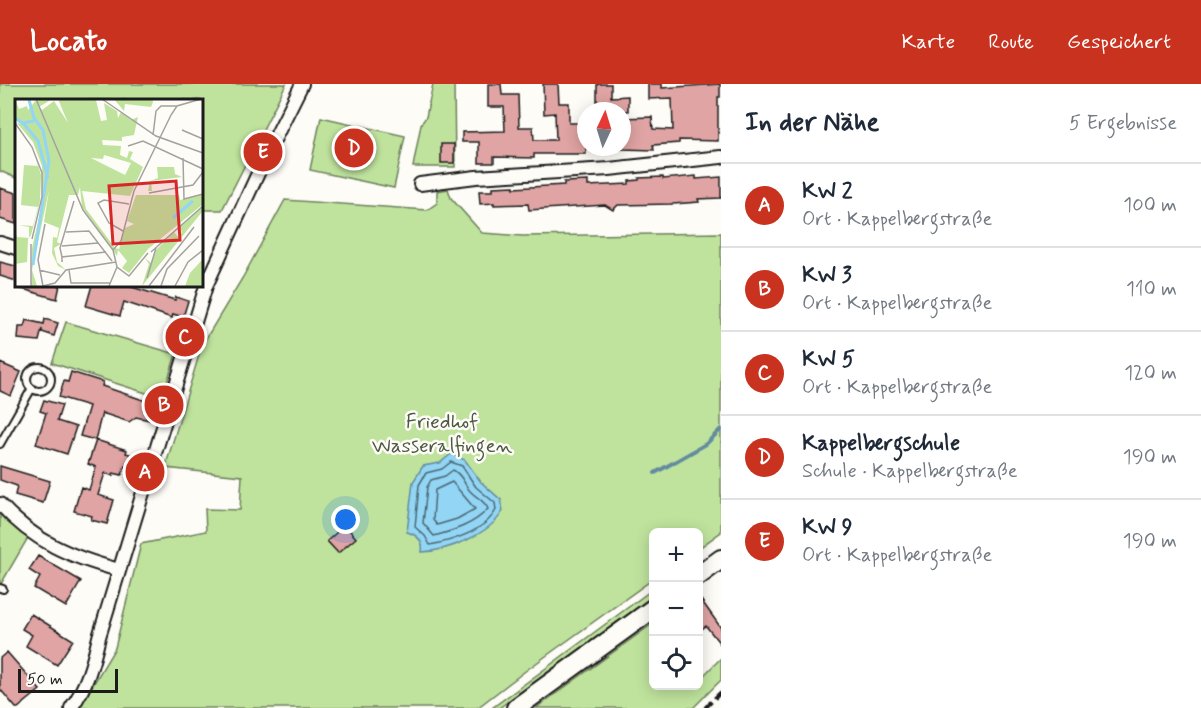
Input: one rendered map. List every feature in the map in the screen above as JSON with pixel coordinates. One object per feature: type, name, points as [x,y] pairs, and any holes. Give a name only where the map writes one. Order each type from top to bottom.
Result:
[{"type":"main road","points":[[703,573],[721,559]]},
{"type":"main road","points":[[518,708],[649,612]]},
{"type":"street","points":[[71,708],[92,669],[203,285],[302,84]]},
{"type":"street","points":[[420,184],[476,177],[609,169],[721,157]]},
{"type":"street","points":[[0,243],[15,248]]},
{"type":"street","points":[[0,505],[33,536],[54,547],[120,570]]},
{"type":"lane","points":[[0,444],[32,388]]},
{"type":"green space","points":[[0,84],[286,84],[222,210],[202,210],[202,99],[15,99],[15,178],[0,171]]},
{"type":"green space","points":[[433,84],[454,84],[455,167],[413,167],[421,124],[426,117]]},
{"type":"green space","points":[[321,117],[405,136],[394,188],[310,170]]},
{"type":"green space","name":"Friedhof Wasseralfingen","points":[[448,189],[451,198],[482,233],[523,236],[721,233],[721,532],[703,545],[703,528],[649,528],[649,582],[477,708],[79,708],[115,648],[141,544],[206,531],[205,509],[240,510],[242,476],[165,468],[202,345],[243,277],[285,200],[427,210],[437,203],[437,191]]},
{"type":"green space","points":[[66,322],[176,354],[162,398],[52,363]]},
{"type":"green space","points":[[0,510],[29,536],[1,584],[0,584]]},
{"type":"green space","points":[[649,592],[649,599],[499,708],[492,708]]},
{"type":"green space","points":[[649,626],[649,690],[703,690],[703,676],[721,658],[721,680],[693,708],[536,708]]},
{"type":"water","points":[[451,454],[465,460],[481,482],[501,500],[503,511],[489,527],[479,534],[456,545],[422,552],[419,539],[407,532],[413,482],[423,466],[440,463]]},
{"type":"building","points":[[488,84],[501,84],[502,95],[518,95],[519,127],[533,127],[534,140],[556,140],[555,113],[544,114],[543,84],[558,84],[559,103],[569,103],[569,123],[577,123],[577,154],[534,154],[534,158],[494,157],[494,163],[479,163],[479,142],[462,142],[462,132],[505,131],[504,107],[488,107]]},
{"type":"building","points":[[597,84],[611,84],[611,97],[628,96],[628,102],[597,102]]},
{"type":"building","points":[[648,84],[662,84],[662,88],[720,84],[718,141],[679,140],[679,143],[653,145],[654,150],[631,149],[631,118],[652,117],[653,129],[673,130],[672,98],[648,99]]},
{"type":"building","points":[[441,144],[454,144],[454,163],[441,163]]},
{"type":"building","points":[[696,176],[696,179],[721,177],[721,198],[698,199],[699,202],[673,204],[618,205],[613,210],[605,205],[529,210],[528,204],[480,204],[479,191],[493,191],[493,187],[564,185],[564,182],[588,181],[588,186],[629,184],[629,181],[639,180],[639,178],[663,177],[663,179]]},
{"type":"building","points":[[0,188],[15,193],[15,224],[0,219]]},
{"type":"building","points":[[0,262],[15,266],[15,281],[0,276]]},
{"type":"building","points":[[20,286],[60,286],[57,299],[19,288]]},
{"type":"building","points":[[92,286],[128,286],[175,300],[176,297],[188,301],[183,317],[173,314],[172,318],[124,302],[120,316],[86,306]]},
{"type":"building","points":[[45,319],[58,323],[54,336],[42,332],[42,329],[39,341],[18,339],[19,327],[24,327],[26,320],[44,324]]},
{"type":"building","points":[[0,363],[21,372],[11,396],[0,391]]},
{"type":"building","points":[[71,372],[103,382],[102,386],[149,402],[147,407],[153,409],[150,420],[136,417],[129,422],[102,413],[95,440],[80,436],[89,406],[59,397],[64,381],[68,382]]},
{"type":"building","points":[[44,400],[62,405],[57,421],[76,427],[67,454],[36,444],[46,413],[40,411]]},
{"type":"building","points":[[96,440],[127,450],[126,453],[139,457],[135,469],[125,466],[122,475],[113,473],[113,476],[105,473],[98,495],[114,500],[107,524],[91,520],[92,516],[74,511],[81,487],[89,490],[96,467],[88,464]]},
{"type":"building","points":[[0,466],[50,481],[43,503],[15,495],[17,486],[0,480]]},
{"type":"building","points":[[345,525],[356,538],[338,553],[327,541]]},
{"type":"building","points":[[38,556],[81,581],[66,607],[34,588],[40,577],[29,570]]},
{"type":"building","points":[[703,603],[721,628],[721,645],[706,626],[703,628]]},
{"type":"building","points":[[31,614],[73,640],[57,665],[26,646],[32,635],[22,629]]},
{"type":"building","points":[[7,652],[40,690],[18,708],[0,689],[0,658]]},
{"type":"waterway","points":[[655,473],[706,444],[721,429]]},
{"type":"railway","points":[[705,708],[721,692]]},
{"type":"place","name":"Kappelbergschule","points":[[354,148]]},
{"type":"place","name":"KW 9","points":[[263,152]]},
{"type":"place","name":"KW 5","points":[[185,337]]},
{"type":"place","name":"KW 3","points":[[164,405]]},
{"type":"place","name":"KW 2","points":[[145,472]]}]
